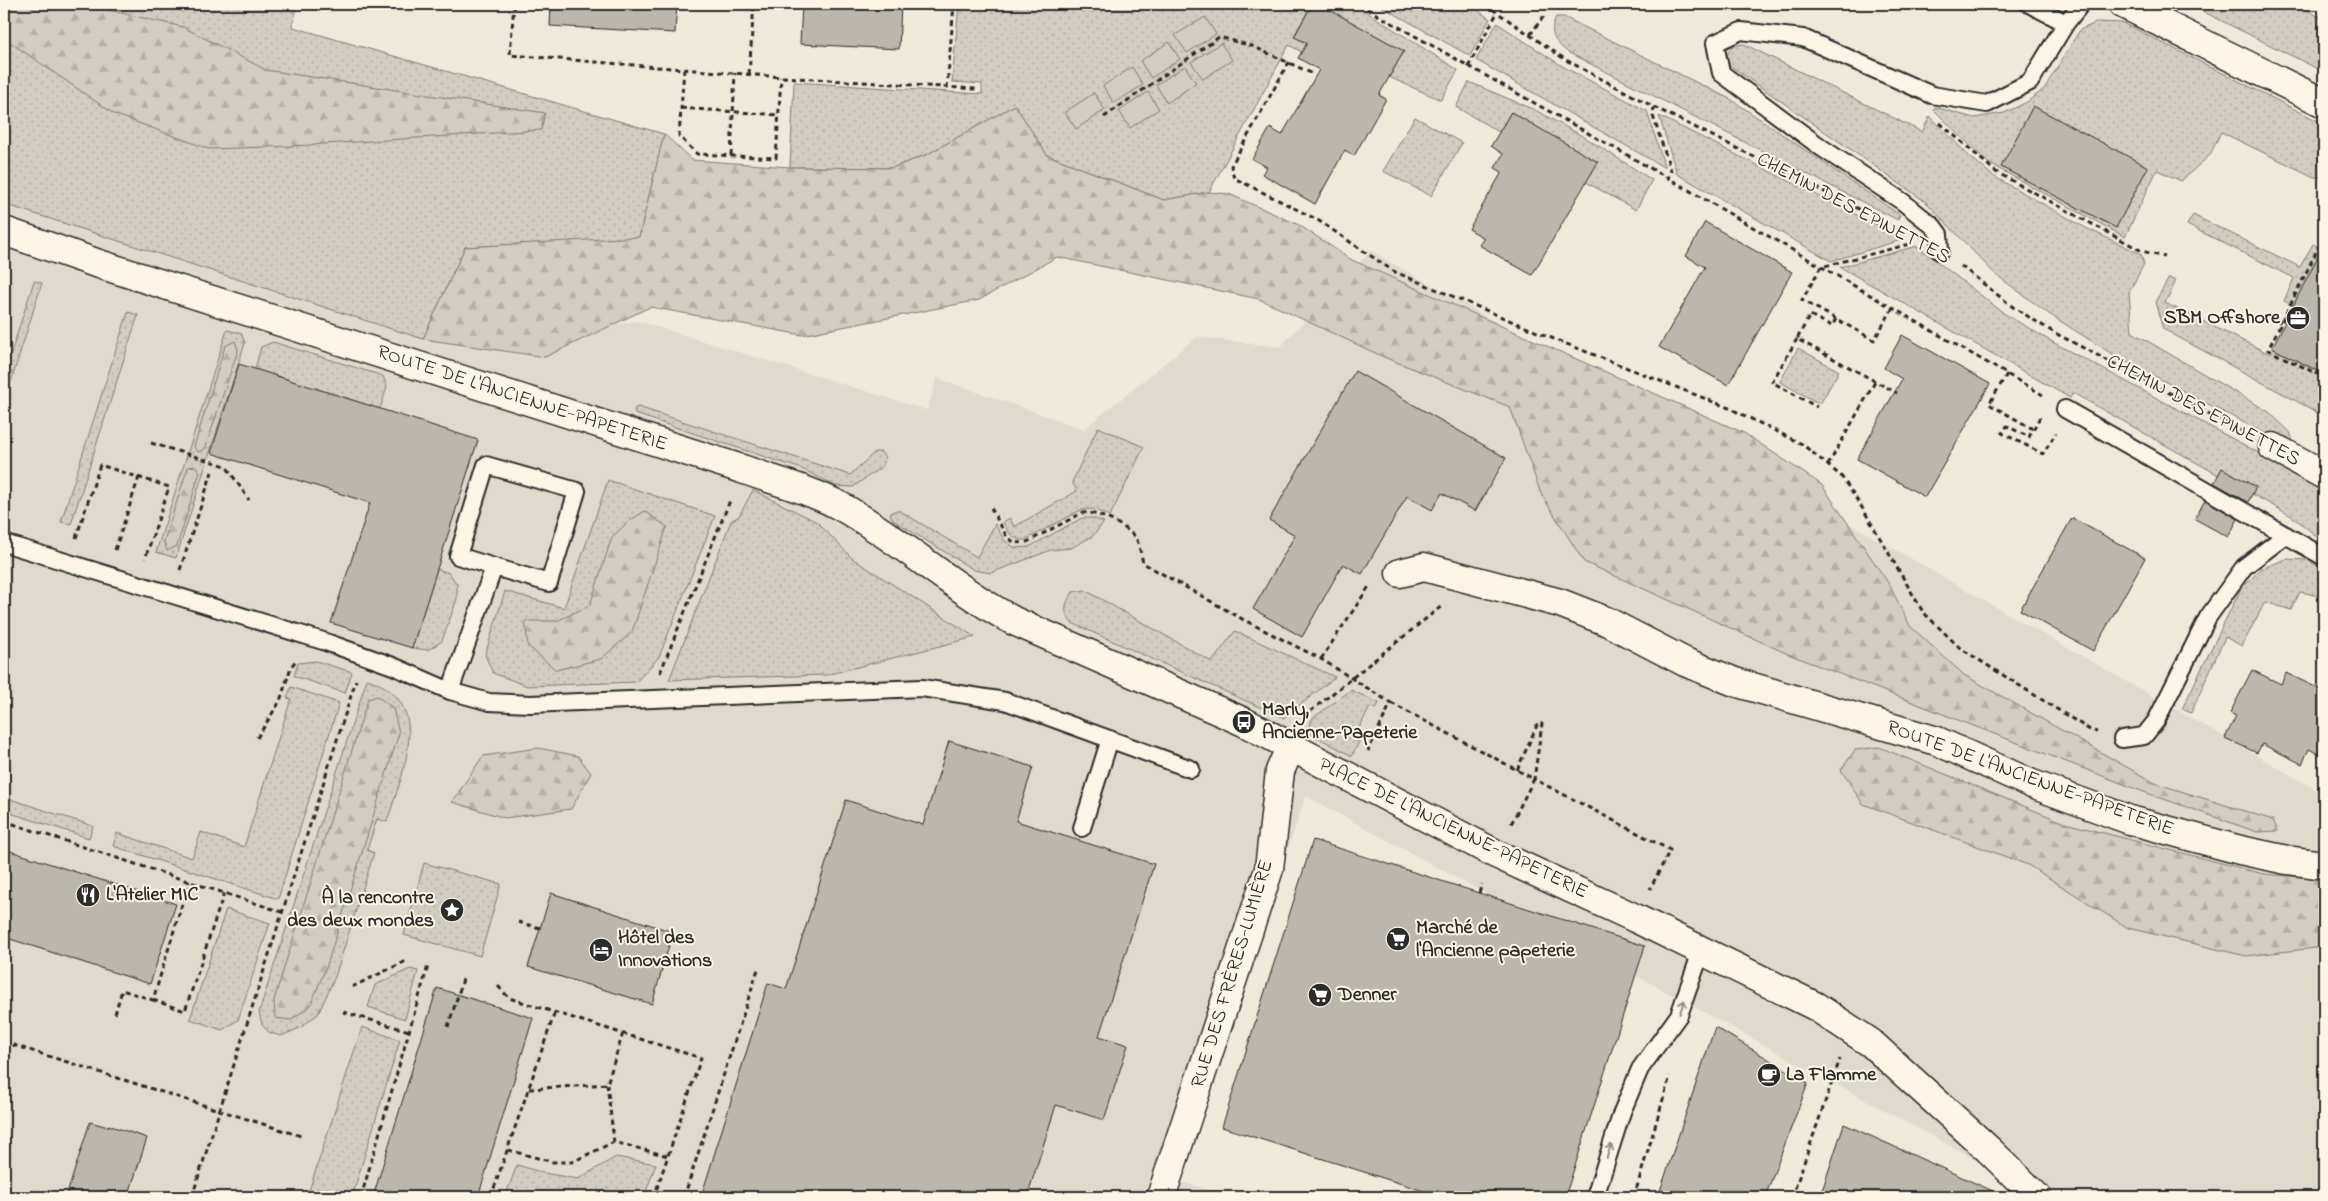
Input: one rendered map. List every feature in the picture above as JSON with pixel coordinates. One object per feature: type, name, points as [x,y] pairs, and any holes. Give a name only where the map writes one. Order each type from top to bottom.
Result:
[{"type":"street","points":[[2123,4],[2324,103]]},
{"type":"street","name":"ROUTE DE L'ANCIENNE-PAPETERIE","points":[[4,231],[188,293],[742,469],[824,498],[843,508],[988,608],[1014,622]]},
{"type":"street","name":"CHEMIN DES EPINETTES","points":[[2273,447],[2324,475]]},
{"type":"street","name":"ROUTE DE L'ANCIENNE-PAPETERIE","points":[[1400,573],[1424,568],[1560,603],[1606,621],[1685,662],[1735,682],[1937,741],[2032,784],[2130,820],[2240,850],[2287,860],[2324,865]]},
{"type":"street","name":"PLACE DE L'ANCIENNE-PAPETERIE","points":[[1014,622],[1244,722],[1290,748],[1496,854],[1635,918],[1701,952],[1815,1006],[1871,1043],[1989,1150],[2037,1197]]},
{"type":"street","name":"RUE DES FRÈRES-LUMIÈRE","points":[[1161,1197],[1269,870],[1280,771],[1290,748]]},
{"type":"lane","points":[[2029,4],[2066,23]]},
{"type":"lane","points":[[1940,252],[1939,234],[1933,226],[1903,202],[1822,148],[1720,73],[1715,43],[1741,31],[1803,38],[1932,95],[1987,104],[2030,82],[2066,23],[2081,4]]},
{"type":"lane","points":[[2067,410],[2324,557]]},
{"type":"lane","points":[[486,465],[577,491],[549,583],[494,567],[458,556],[486,465]]},
{"type":"lane","points":[[2122,739],[2144,736],[2156,721],[2208,617],[2244,567],[2286,535]]},
{"type":"lane","points":[[4,543],[364,655],[450,691],[489,702],[530,704],[922,688],[1005,701],[1191,769]]},
{"type":"lane","points":[[450,691],[494,567]]},
{"type":"lane","points":[[1082,828],[1110,739]]},
{"type":"lane","points":[[1595,1197],[1622,1112],[1640,1069],[1679,1015],[1701,952]]},
{"type":"path","points":[[514,4],[510,55],[781,77],[976,89]]},
{"type":"path","points":[[749,74],[754,4]]},
{"type":"path","points":[[947,88],[954,4]]},
{"type":"path","name":"CHEMIN DES EPINETTES","points":[[1485,4],[1566,60],[1654,107],[1871,215]]},
{"type":"path","points":[[1491,8],[1494,4]]},
{"type":"path","points":[[1542,4],[1552,9],[1557,4]]},
{"type":"path","points":[[1367,9],[1668,178],[2050,399]]},
{"type":"path","points":[[1468,67],[1498,13]]},
{"type":"path","points":[[1530,35],[1544,16]]},
{"type":"path","points":[[1104,117],[1218,37],[1252,46],[1311,73]]},
{"type":"path","points":[[1289,62],[1230,166],[1234,178],[1316,219],[1394,272],[1554,339],[1729,408],[1802,444],[1841,476],[1863,509],[1923,612],[1960,648],[2090,730],[2122,739]]},
{"type":"path","points":[[684,68],[679,136],[697,154],[776,158],[781,77]]},
{"type":"path","points":[[731,156],[735,73]]},
{"type":"path","points":[[1905,82],[1941,125],[1996,172],[2142,251],[2165,257]]},
{"type":"path","points":[[1654,107],[1653,116],[1671,171],[1668,178]]},
{"type":"path","points":[[681,108],[779,115]]},
{"type":"path","points":[[2324,236],[2268,350],[2324,377]]},
{"type":"path","points":[[1892,308],[1874,340],[1802,300],[1821,267],[1910,244]]},
{"type":"path","name":"CHEMIN DES EPINETTES","points":[[1940,252],[2013,307],[2052,332],[2273,447]]},
{"type":"path","points":[[1817,407],[1772,382],[1810,315],[1832,326],[1836,319]]},
{"type":"path","points":[[2268,316],[2281,322]]},
{"type":"path","points":[[1797,339],[1897,393]]},
{"type":"path","points":[[2007,374],[1989,404],[2033,429]]},
{"type":"path","points":[[1828,465],[1875,382]]},
{"type":"path","points":[[2042,414],[2029,437],[2007,426],[2002,433],[2043,454],[2067,410]]},
{"type":"path","points":[[151,443],[226,466],[249,500]]},
{"type":"path","points":[[68,562],[100,465],[139,477],[169,487],[136,584]]},
{"type":"path","points":[[650,698],[742,469]]},
{"type":"path","points":[[172,595],[212,472]]},
{"type":"path","points":[[107,574],[139,477]]},
{"type":"path","points":[[992,508],[1008,537],[1015,543],[1027,542],[1082,513],[1091,512],[1101,516],[1136,537],[1143,563],[1244,620],[1321,659],[1391,703],[1670,850],[1635,918]]},
{"type":"path","points":[[1321,659],[1373,579],[1400,573]]},
{"type":"path","points":[[1290,748],[1307,714],[1472,581]]},
{"type":"path","points":[[257,738],[280,701],[291,667],[311,638]]},
{"type":"path","points":[[192,1197],[364,655]]},
{"type":"path","points":[[1353,781],[1391,703]]},
{"type":"path","points":[[1479,893],[1496,854],[1534,780],[1542,724],[1538,723],[1517,770]]},
{"type":"path","points":[[4,821],[282,912]]},
{"type":"path","points":[[153,1000],[189,881]]},
{"type":"path","points":[[115,1014],[122,990],[186,1011],[224,893]]},
{"type":"path","points":[[518,922],[540,928]]},
{"type":"path","points":[[352,987],[406,961]]},
{"type":"path","points":[[360,1197],[428,966]]},
{"type":"path","points":[[684,1197],[759,966]]},
{"type":"path","points":[[448,1027],[464,976]]},
{"type":"path","points":[[498,986],[510,998],[701,1058],[654,1197]]},
{"type":"path","points":[[344,1012],[409,1031]]},
{"type":"path","points":[[491,1197],[555,1012]]},
{"type":"path","points":[[614,1142],[607,1084],[623,1033]]},
{"type":"path","points":[[1792,1197],[1841,1058],[1857,1033]]},
{"type":"path","points":[[4,1042],[304,1137]]},
{"type":"path","points":[[1634,1197],[1672,1069]]},
{"type":"path","points":[[529,1089],[607,1084]]},
{"type":"path","points":[[508,1150],[552,1162],[572,1162],[614,1142],[668,1156]]},
{"type":"shaded area","points":[[4,195],[462,344],[638,321],[927,410],[937,378],[1084,429],[1197,337],[1280,347],[1371,251],[2324,794],[2324,1197],[2044,1197],[1306,796],[1174,1180],[1235,1197],[4,1197]]},
{"type":"green space","points":[[4,4],[296,4],[293,27],[664,134],[639,238],[465,247],[423,339],[4,204]]},
{"type":"green space","points":[[4,4],[82,4],[183,27],[266,70],[545,113],[541,130],[294,146],[209,149],[114,114],[4,38]]},
{"type":"green space","points":[[959,4],[1312,4],[1294,36],[1307,44],[1302,52],[1289,45],[1209,192],[1164,200],[1047,155],[1015,105],[928,154],[892,168],[790,167],[794,82],[982,94],[982,84],[952,82]]},
{"type":"green space","points":[[1319,4],[1362,4],[1360,8],[1458,70],[1441,100],[1389,77],[1403,51]]},
{"type":"green space","points":[[1377,4],[1469,4],[1490,19],[1470,56]]},
{"type":"green space","points":[[2188,4],[2294,4],[2324,19],[2324,72]]},
{"type":"green space","points":[[1205,17],[1216,34],[1187,53],[1175,35]]},
{"type":"green space","points":[[1556,17],[1564,17],[1732,100],[1900,215],[1898,220],[1569,53],[1554,38],[1553,28]]},
{"type":"green space","points":[[2098,22],[2123,23],[2324,124],[2324,177],[2314,177],[2221,132],[2210,155],[2181,181],[2157,170],[2125,237],[1988,163],[1934,110],[1935,107],[1974,118],[2004,113],[2027,102],[2044,89],[2080,30]]},
{"type":"green space","points":[[1497,23],[1562,66],[1647,111],[1665,168],[1476,60]]},
{"type":"green space","points":[[1169,42],[1180,59],[1151,78],[1140,61]]},
{"type":"green space","points":[[1221,43],[1232,60],[1203,79],[1191,62]]},
{"type":"green space","points":[[1744,44],[1922,132],[1930,116],[1968,155],[1993,176],[2086,228],[2141,254],[2144,264],[2129,292],[2132,332],[2269,412],[2290,432],[2293,441],[2289,446],[2112,354],[2049,314],[1995,274],[1926,202],[1729,65],[1727,55],[1732,46]]},
{"type":"green space","points":[[1185,66],[1196,83],[1167,103],[1156,85]]},
{"type":"green space","points":[[1132,67],[1143,85],[1114,103],[1103,86]]},
{"type":"green space","points":[[1469,82],[1535,110],[1586,138],[1652,180],[1636,210],[1586,182],[1511,112],[1499,132],[1456,107]]},
{"type":"green space","points":[[1148,92],[1159,109],[1130,128],[1119,111]]},
{"type":"green space","points":[[1094,93],[1105,110],[1076,129],[1065,112]]},
{"type":"green space","points":[[1015,105],[1047,155],[1164,200],[1209,192],[1229,194],[1299,225],[1352,260],[1744,433],[1822,485],[1889,584],[1910,626],[1964,675],[2155,783],[2273,820],[2278,831],[2257,832],[2144,792],[1788,654],[1584,562],[1541,494],[1510,407],[1386,358],[1259,299],[1057,257],[979,300],[802,335],[650,307],[545,357],[423,339],[465,247],[639,237],[664,134],[692,160],[790,167],[892,168],[928,154]]},
{"type":"green space","points":[[1659,116],[1905,239],[1831,261],[1677,174]]},
{"type":"green space","points":[[1415,117],[1462,143],[1431,196],[1383,171]]},
{"type":"green space","points":[[2193,215],[2300,267],[2313,244],[2322,249],[2294,306],[2284,301],[2294,278],[2187,225]]},
{"type":"green space","points":[[1917,246],[2005,314],[2047,339],[2324,488],[2324,542],[2293,517],[2073,393],[2070,398],[1840,267]]},
{"type":"green space","points":[[2169,278],[2176,281],[2165,303],[2270,354],[2272,348],[2324,374],[2324,419],[2315,411],[2163,329],[2155,302]]},
{"type":"green space","points":[[34,281],[42,283],[4,404],[4,375]]},
{"type":"green space","points":[[128,312],[138,315],[71,524],[61,522]]},
{"type":"green space","points":[[227,330],[241,333],[245,343],[176,558],[156,552]]},
{"type":"green space","points":[[235,341],[238,350],[205,449],[198,452],[194,447],[225,346]]},
{"type":"green space","points":[[273,342],[383,376],[387,387],[380,409],[255,369],[261,347]]},
{"type":"green space","points":[[1798,348],[1839,371],[1820,404],[1780,382]]},
{"type":"green space","points":[[638,407],[850,475],[875,452],[881,452],[885,457],[883,466],[853,487],[836,486],[802,469],[635,414],[634,409]]},
{"type":"green space","points":[[1098,427],[1144,447],[1110,516],[1092,509],[1081,510],[1025,540],[1014,537],[1003,522],[1010,518],[1014,527],[1077,491],[1072,482]]},
{"type":"green space","points":[[195,466],[200,472],[177,546],[167,551],[164,541],[188,467]]},
{"type":"green space","points":[[608,480],[715,516],[659,657],[636,682],[527,686],[493,673],[485,655],[505,591],[564,608]]},
{"type":"green space","points":[[753,490],[817,522],[853,559],[975,637],[826,675],[669,680],[731,521],[739,516]]},
{"type":"green space","points":[[645,511],[667,527],[632,632],[601,659],[556,670],[528,646],[525,621],[557,621],[590,605],[612,537],[629,521]]},
{"type":"green space","points":[[893,511],[900,511],[977,557],[995,524],[1004,540],[1015,548],[1029,547],[1082,518],[1091,518],[1104,522],[1093,536],[1071,548],[1051,550],[991,573],[974,570],[893,520],[890,514]]},
{"type":"green space","points":[[2286,559],[2307,560],[2324,569],[2324,597],[2300,592],[2291,610],[2265,602],[2242,646],[2225,637],[2191,713],[2182,709],[2240,590],[2261,569]]},
{"type":"green space","points":[[437,569],[449,573],[457,584],[457,599],[442,641],[428,650],[412,648]]},
{"type":"green space","points":[[1085,590],[1212,662],[1235,631],[1335,677],[1284,718],[1072,623],[1066,611],[1068,600],[1073,592]]},
{"type":"green space","points":[[316,661],[352,672],[345,693],[294,676],[298,663]]},
{"type":"green space","points":[[367,679],[388,689],[401,704],[408,721],[408,741],[400,782],[387,822],[377,819],[367,850],[374,853],[335,977],[318,1014],[300,1028],[281,1036],[270,1033],[262,1025],[259,1012]]},
{"type":"green space","points":[[291,687],[339,703],[278,899],[113,846],[117,833],[192,858],[201,832],[244,847],[291,699],[287,698]]},
{"type":"green space","points":[[1351,690],[1379,703],[1376,709],[1370,707],[1353,740],[1359,742],[1352,756],[1306,731],[1313,718]]},
{"type":"green space","points":[[377,696],[393,708],[399,733],[327,965],[310,1006],[291,1020],[275,1018],[274,1000],[368,699]]},
{"type":"green space","points":[[1879,747],[2065,823],[2264,874],[2324,879],[2324,947],[2246,956],[2128,928],[2028,865],[1863,804],[1841,770],[1855,750]]},
{"type":"green space","points":[[538,748],[578,756],[591,773],[571,809],[505,818],[452,802],[483,756]]},
{"type":"green space","points":[[4,797],[93,826],[89,838],[4,811]]},
{"type":"green space","points":[[424,863],[501,884],[480,956],[404,935]]},
{"type":"green space","points":[[226,909],[270,923],[238,1020],[222,1030],[190,1019]]},
{"type":"green space","points":[[410,969],[418,971],[405,1019],[368,1007],[375,985]]},
{"type":"green space","points":[[362,1027],[400,1040],[352,1197],[307,1197]]},
{"type":"green space","points":[[616,1157],[656,1164],[644,1197],[505,1197],[517,1165],[544,1173],[578,1179]]},
{"type":"building","points":[[551,4],[677,4],[675,33],[550,26]]},
{"type":"building","points":[[802,4],[901,4],[899,49],[800,44]]},
{"type":"building","points":[[1312,4],[1319,4],[1404,51],[1379,95],[1386,99],[1354,156],[1345,150],[1315,204],[1262,174],[1267,167],[1252,159],[1270,128],[1282,135],[1319,70],[1298,58],[1307,43],[1294,37]]},
{"type":"building","points":[[2033,106],[2148,167],[2116,228],[2001,167]]},
{"type":"building","points":[[1511,112],[1598,162],[1532,275],[1479,245],[1484,238],[1469,229],[1502,172],[1495,168],[1503,154],[1491,146]]},
{"type":"building","points":[[1705,222],[1792,272],[1728,385],[1659,347],[1705,267],[1686,256]]},
{"type":"building","points":[[2324,244],[2324,374],[2272,348]]},
{"type":"building","points":[[1902,335],[1990,384],[1925,497],[1857,459],[1902,379],[1884,368]]},
{"type":"building","points":[[239,364],[478,440],[412,648],[331,623],[370,503],[211,453]]},
{"type":"building","points":[[1355,371],[1506,458],[1475,511],[1442,493],[1432,510],[1407,496],[1362,574],[1343,564],[1302,637],[1253,609],[1295,535],[1269,520]]},
{"type":"building","points":[[2222,468],[2256,487],[2248,502],[2214,483]]},
{"type":"building","points":[[2205,500],[2238,519],[2228,537],[2195,519]]},
{"type":"building","points":[[2072,518],[2145,558],[2093,651],[2020,610]]},
{"type":"building","points":[[2252,670],[2281,684],[2286,673],[2324,691],[2324,757],[2309,749],[2302,764],[2262,744],[2257,753],[2225,738],[2236,716],[2230,713]]},
{"type":"building","points":[[949,741],[1033,767],[1016,821],[1154,864],[1099,1036],[1128,1045],[1104,1120],[1056,1105],[1027,1197],[701,1197],[768,983],[786,989],[846,800],[923,825]]},
{"type":"building","points":[[1313,840],[1645,946],[1565,1197],[1443,1197],[1222,1127]]},
{"type":"building","points":[[4,849],[176,904],[150,984],[4,937]]},
{"type":"building","name":"Hôtel des Innovations","points":[[551,893],[673,932],[652,1004],[528,967]]},
{"type":"building","points":[[437,988],[533,1018],[478,1197],[373,1197]]},
{"type":"building","points":[[1715,1027],[1808,1083],[1765,1197],[1658,1197]]},
{"type":"building","points":[[90,1122],[108,1127],[108,1125],[147,1138],[128,1197],[66,1197]]},
{"type":"building","points":[[1844,1124],[2006,1197],[1820,1197]]},
{"type":"place","name":"SBM Offshore","points":[[2298,318]]},
{"type":"place","name":"Marly, Ancienne-Papeterie","points":[[1244,722]]},
{"type":"place","name":"L'Atelier MIC","points":[[88,895]]},
{"type":"place","name":"À la rencontre des deux mondes","points":[[452,910]]},
{"type":"place","name":"Marché de l'Ancienne papeterie","points":[[1398,939]]},
{"type":"place","name":"Hôtel des Innovations","points":[[601,950]]},
{"type":"place","name":"Denner","points":[[1320,995]]},
{"type":"place","name":"La Flamme","points":[[1769,1075]]}]
